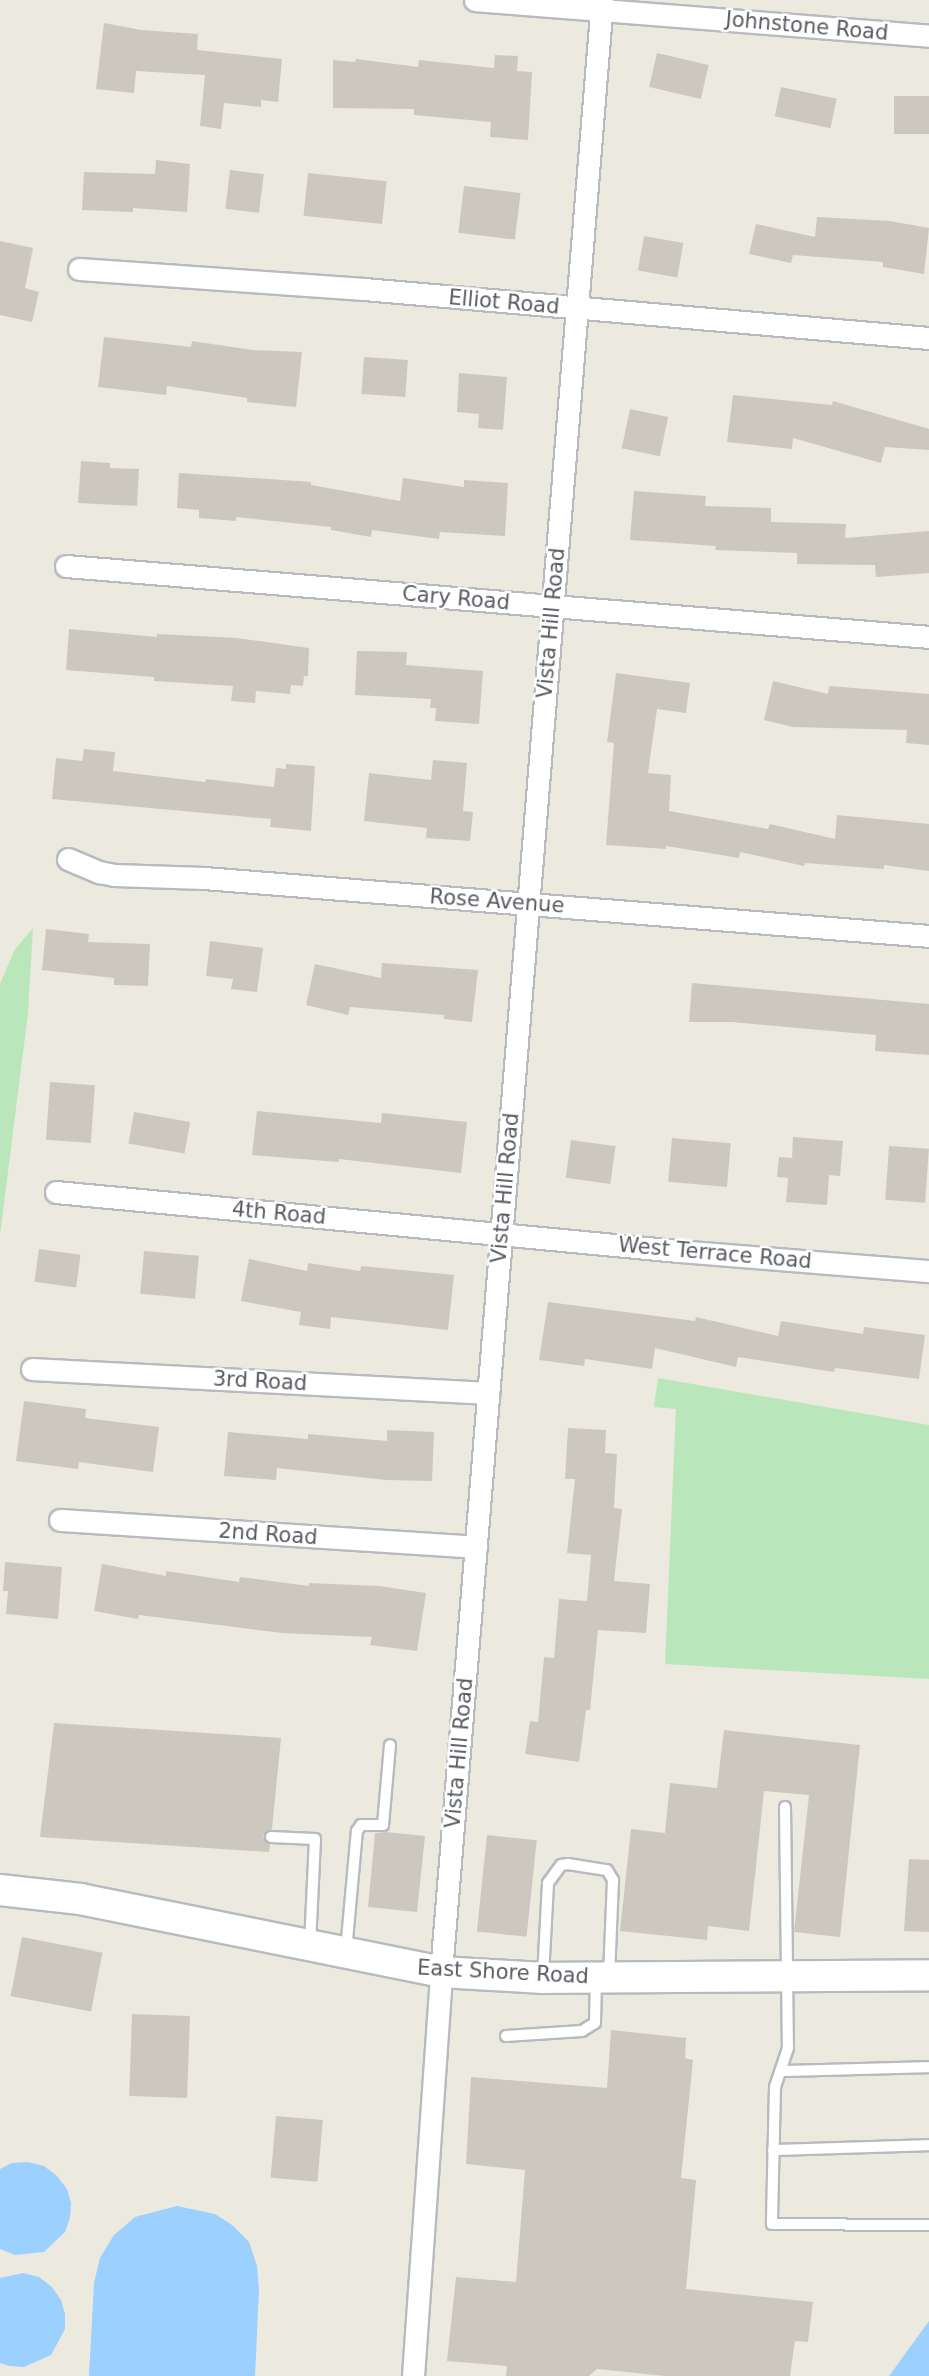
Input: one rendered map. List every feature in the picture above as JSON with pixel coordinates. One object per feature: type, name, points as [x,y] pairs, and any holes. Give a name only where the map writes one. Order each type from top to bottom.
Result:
[{"type":"main road","name":"East Shore Road","points":[[0,1890],[80,1899],[441,1972],[542,1978],[929,1975]]},
{"type":"street","name":"Johnstone Road","points":[[475,0],[601,5],[929,36]]},
{"type":"street","name":"Vista Hill Road","points":[[413,2376],[441,1972],[601,5]]},
{"type":"street","name":"Elliot Road","points":[[79,269],[929,338]]},
{"type":"street","name":"Cary Road","points":[[66,566],[929,637]]},
{"type":"street","name":"Rose Avenue","points":[[68,859],[114,875],[528,903],[929,936]]},
{"type":"street","name":"4th Road","points":[[57,1192],[501,1233]]},
{"type":"street","name":"West Terrace Road","points":[[501,1233],[929,1271]]},
{"type":"street","name":"3rd Road","points":[[32,1368],[488,1393]]},
{"type":"street","name":"2nd Road","points":[[60,1520],[475,1547]]},
{"type":"lane","points":[[346,1954],[357,1831],[361,1825],[383,1825],[390,1745]]},
{"type":"lane","points":[[785,1807],[788,2048],[775,2087],[772,2224],[929,2225]]},
{"type":"lane","points":[[271,1837],[315,1839],[310,1947]]},
{"type":"lane","points":[[506,2036],[582,2031],[595,2023],[613,1880],[607,1870],[561,1865],[548,1883],[542,1978]]},
{"type":"lane","points":[[781,2071],[929,2067]]},
{"type":"lane","points":[[774,2150],[929,2145]]},
{"type":"green space","points":[[33,928],[28,1013],[0,1235],[0,984],[14,951]]},
{"type":"green space","points":[[658,1378],[929,1425],[929,1679],[665,1664],[676,1409],[654,1407]]},
{"type":"water","points":[[28,2162],[44,2166],[57,2176],[67,2189],[71,2203],[70,2218],[65,2232],[44,2252],[15,2255],[0,2249],[0,2169],[12,2163]]},
{"type":"water","points":[[177,2206],[215,2214],[232,2225],[249,2242],[257,2266],[259,2290],[255,2376],[89,2376],[94,2283],[100,2258],[114,2235],[135,2217]]},
{"type":"water","points":[[23,2273],[39,2277],[52,2287],[61,2300],[65,2329],[51,2355],[24,2367],[9,2366],[0,2363],[0,2278]]},
{"type":"water","points":[[929,2321],[929,2376],[889,2376]]},
{"type":"building","points":[[104,23],[141,30],[198,34],[197,50],[282,59],[278,102],[261,100],[261,107],[224,103],[221,129],[200,126],[205,75],[136,71],[134,93],[96,89]]},
{"type":"building","points":[[657,53],[709,65],[701,99],[649,87]]},
{"type":"building","points":[[495,55],[518,56],[517,71],[532,72],[528,140],[490,137],[491,122],[414,115],[414,109],[333,108],[333,60],[355,62],[356,59],[418,67],[419,60],[494,68]]},
{"type":"building","points":[[781,87],[837,99],[831,128],[775,116]]},
{"type":"building","points":[[894,96],[929,96],[929,134],[894,134]]},
{"type":"building","points":[[156,160],[190,164],[187,212],[133,208],[133,212],[82,210],[84,172],[155,174]]},
{"type":"building","points":[[230,170],[264,174],[259,213],[225,209]]},
{"type":"building","points":[[308,173],[387,181],[382,224],[304,216]]},
{"type":"building","points":[[464,186],[521,193],[515,240],[458,233]]},
{"type":"building","points":[[817,217],[890,221],[929,228],[924,274],[883,267],[883,262],[793,255],[791,263],[749,254],[756,224],[815,237]]},
{"type":"building","points":[[644,236],[683,243],[677,277],[638,270]]},
{"type":"building","points":[[0,241],[33,248],[25,288],[39,292],[32,322],[0,315]]},
{"type":"building","points":[[104,337],[191,347],[192,341],[252,350],[302,352],[296,407],[247,402],[247,398],[167,386],[166,395],[98,387]]},
{"type":"building","points":[[364,357],[408,360],[405,397],[361,394]]},
{"type":"building","points":[[459,373],[507,377],[503,430],[478,428],[479,414],[457,412]]},
{"type":"building","points":[[733,395],[832,405],[833,401],[929,429],[929,450],[885,447],[881,463],[793,438],[792,449],[727,442]]},
{"type":"building","points":[[630,409],[668,417],[660,456],[622,448]]},
{"type":"building","points":[[81,461],[110,463],[110,468],[139,469],[137,506],[78,503]]},
{"type":"building","points":[[179,473],[311,482],[311,485],[400,501],[403,478],[464,487],[464,480],[508,483],[505,536],[440,532],[439,539],[372,530],[371,537],[331,530],[331,527],[236,517],[236,521],[199,518],[199,510],[177,508]]},
{"type":"building","points":[[634,491],[706,496],[705,506],[771,508],[771,522],[846,524],[845,538],[929,531],[929,573],[876,577],[875,565],[797,564],[797,553],[715,550],[716,546],[630,540]]},
{"type":"building","points":[[69,629],[157,637],[157,634],[237,638],[309,648],[308,676],[304,676],[303,686],[291,685],[290,694],[256,691],[255,703],[231,701],[233,686],[154,681],[154,677],[66,670]]},
{"type":"building","points":[[357,651],[407,652],[406,665],[483,671],[479,724],[435,721],[436,708],[430,708],[431,699],[355,695]]},
{"type":"building","points":[[616,673],[690,683],[686,713],[657,709],[648,773],[671,775],[669,811],[768,829],[770,824],[835,839],[837,815],[929,824],[929,871],[884,865],[884,869],[805,863],[804,866],[740,852],[739,858],[666,846],[666,849],[606,845],[614,743],[607,742]]},
{"type":"building","points":[[773,681],[828,694],[829,686],[929,694],[929,745],[906,743],[907,730],[793,727],[764,720]]},
{"type":"building","points":[[84,749],[115,752],[113,771],[205,782],[206,779],[274,787],[276,768],[286,769],[286,764],[315,766],[311,831],[270,827],[271,819],[52,799],[56,758],[82,761]]},
{"type":"building","points":[[433,760],[467,763],[463,811],[473,812],[470,841],[426,838],[427,828],[364,821],[369,773],[431,780]]},
{"type":"building","points":[[46,929],[89,934],[88,942],[150,944],[148,986],[114,985],[114,978],[42,970]]},
{"type":"building","points":[[210,941],[263,948],[257,992],[231,989],[233,979],[206,976]]},
{"type":"building","points":[[382,963],[478,970],[472,1022],[444,1019],[444,1015],[350,1007],[348,1015],[306,1005],[315,964],[381,978]]},
{"type":"building","points":[[692,983],[929,1004],[929,1055],[875,1051],[876,1035],[732,1022],[689,1022]]},
{"type":"building","points":[[50,1082],[95,1085],[91,1143],[46,1140]]},
{"type":"building","points":[[257,1111],[381,1123],[382,1113],[467,1122],[461,1173],[339,1159],[339,1162],[252,1155]]},
{"type":"building","points":[[134,1112],[190,1122],[185,1153],[128,1144]]},
{"type":"building","points":[[793,1137],[843,1141],[840,1176],[829,1175],[827,1205],[786,1202],[788,1178],[777,1177],[779,1157],[792,1158]]},
{"type":"building","points":[[672,1138],[731,1143],[727,1187],[668,1182]]},
{"type":"building","points":[[571,1140],[616,1146],[610,1184],[566,1178]]},
{"type":"building","points":[[889,1146],[929,1149],[925,1203],[885,1200]]},
{"type":"building","points":[[39,1249],[81,1255],[76,1288],[34,1282]]},
{"type":"building","points":[[144,1251],[199,1256],[195,1299],[140,1294]]},
{"type":"building","points":[[249,1259],[307,1271],[308,1263],[360,1271],[361,1266],[454,1275],[448,1330],[331,1317],[330,1329],[299,1325],[301,1312],[241,1301]]},
{"type":"building","points":[[548,1302],[695,1321],[696,1317],[778,1336],[781,1321],[863,1334],[864,1327],[925,1335],[919,1379],[835,1368],[834,1372],[738,1357],[736,1367],[655,1348],[652,1369],[585,1359],[584,1366],[539,1360]]},
{"type":"building","points":[[24,1401],[86,1409],[85,1418],[159,1427],[153,1472],[79,1462],[78,1469],[16,1461]]},
{"type":"building","points":[[568,1428],[606,1430],[605,1453],[617,1454],[614,1508],[622,1509],[614,1581],[650,1584],[646,1633],[598,1630],[590,1710],[586,1710],[579,1762],[525,1754],[530,1721],[538,1722],[544,1657],[554,1658],[559,1599],[587,1601],[591,1555],[567,1553],[575,1479],[565,1479]]},
{"type":"building","points":[[387,1430],[434,1432],[432,1481],[386,1480],[277,1468],[276,1480],[224,1476],[228,1432],[308,1439],[308,1434],[387,1441]]},
{"type":"building","points":[[5,1562],[62,1567],[58,1619],[6,1614],[8,1591],[3,1591]]},
{"type":"building","points":[[102,1564],[166,1576],[166,1571],[239,1582],[240,1577],[309,1586],[309,1583],[379,1586],[426,1593],[417,1651],[370,1645],[372,1637],[282,1633],[139,1615],[138,1619],[94,1611]]},
{"type":"building","points":[[54,1723],[281,1738],[272,1829],[263,1836],[270,1845],[269,1852],[40,1837]]},
{"type":"building","points":[[724,1730],[860,1745],[840,1937],[794,1932],[809,1795],[764,1791],[749,1931],[708,1926],[707,1940],[620,1931],[631,1829],[665,1833],[670,1783],[717,1788]]},
{"type":"building","points":[[375,1833],[425,1836],[417,1912],[368,1907]]},
{"type":"building","points":[[487,1835],[537,1840],[527,1937],[477,1931]]},
{"type":"building","points":[[909,1859],[929,1860],[929,1932],[904,1931]]},
{"type":"building","points":[[22,1937],[102,1953],[91,2012],[11,1996]]},
{"type":"building","points":[[132,2014],[190,2016],[187,2098],[129,2096]]},
{"type":"building","points":[[611,2030],[686,2038],[685,2058],[693,2060],[681,2178],[696,2180],[686,2289],[813,2302],[808,2342],[795,2341],[790,2376],[665,2376],[597,2369],[589,2376],[506,2376],[507,2366],[447,2361],[456,2277],[516,2282],[525,2170],[466,2164],[471,2077],[607,2088]]},
{"type":"building","points":[[276,2116],[323,2120],[317,2182],[271,2178]]}]
